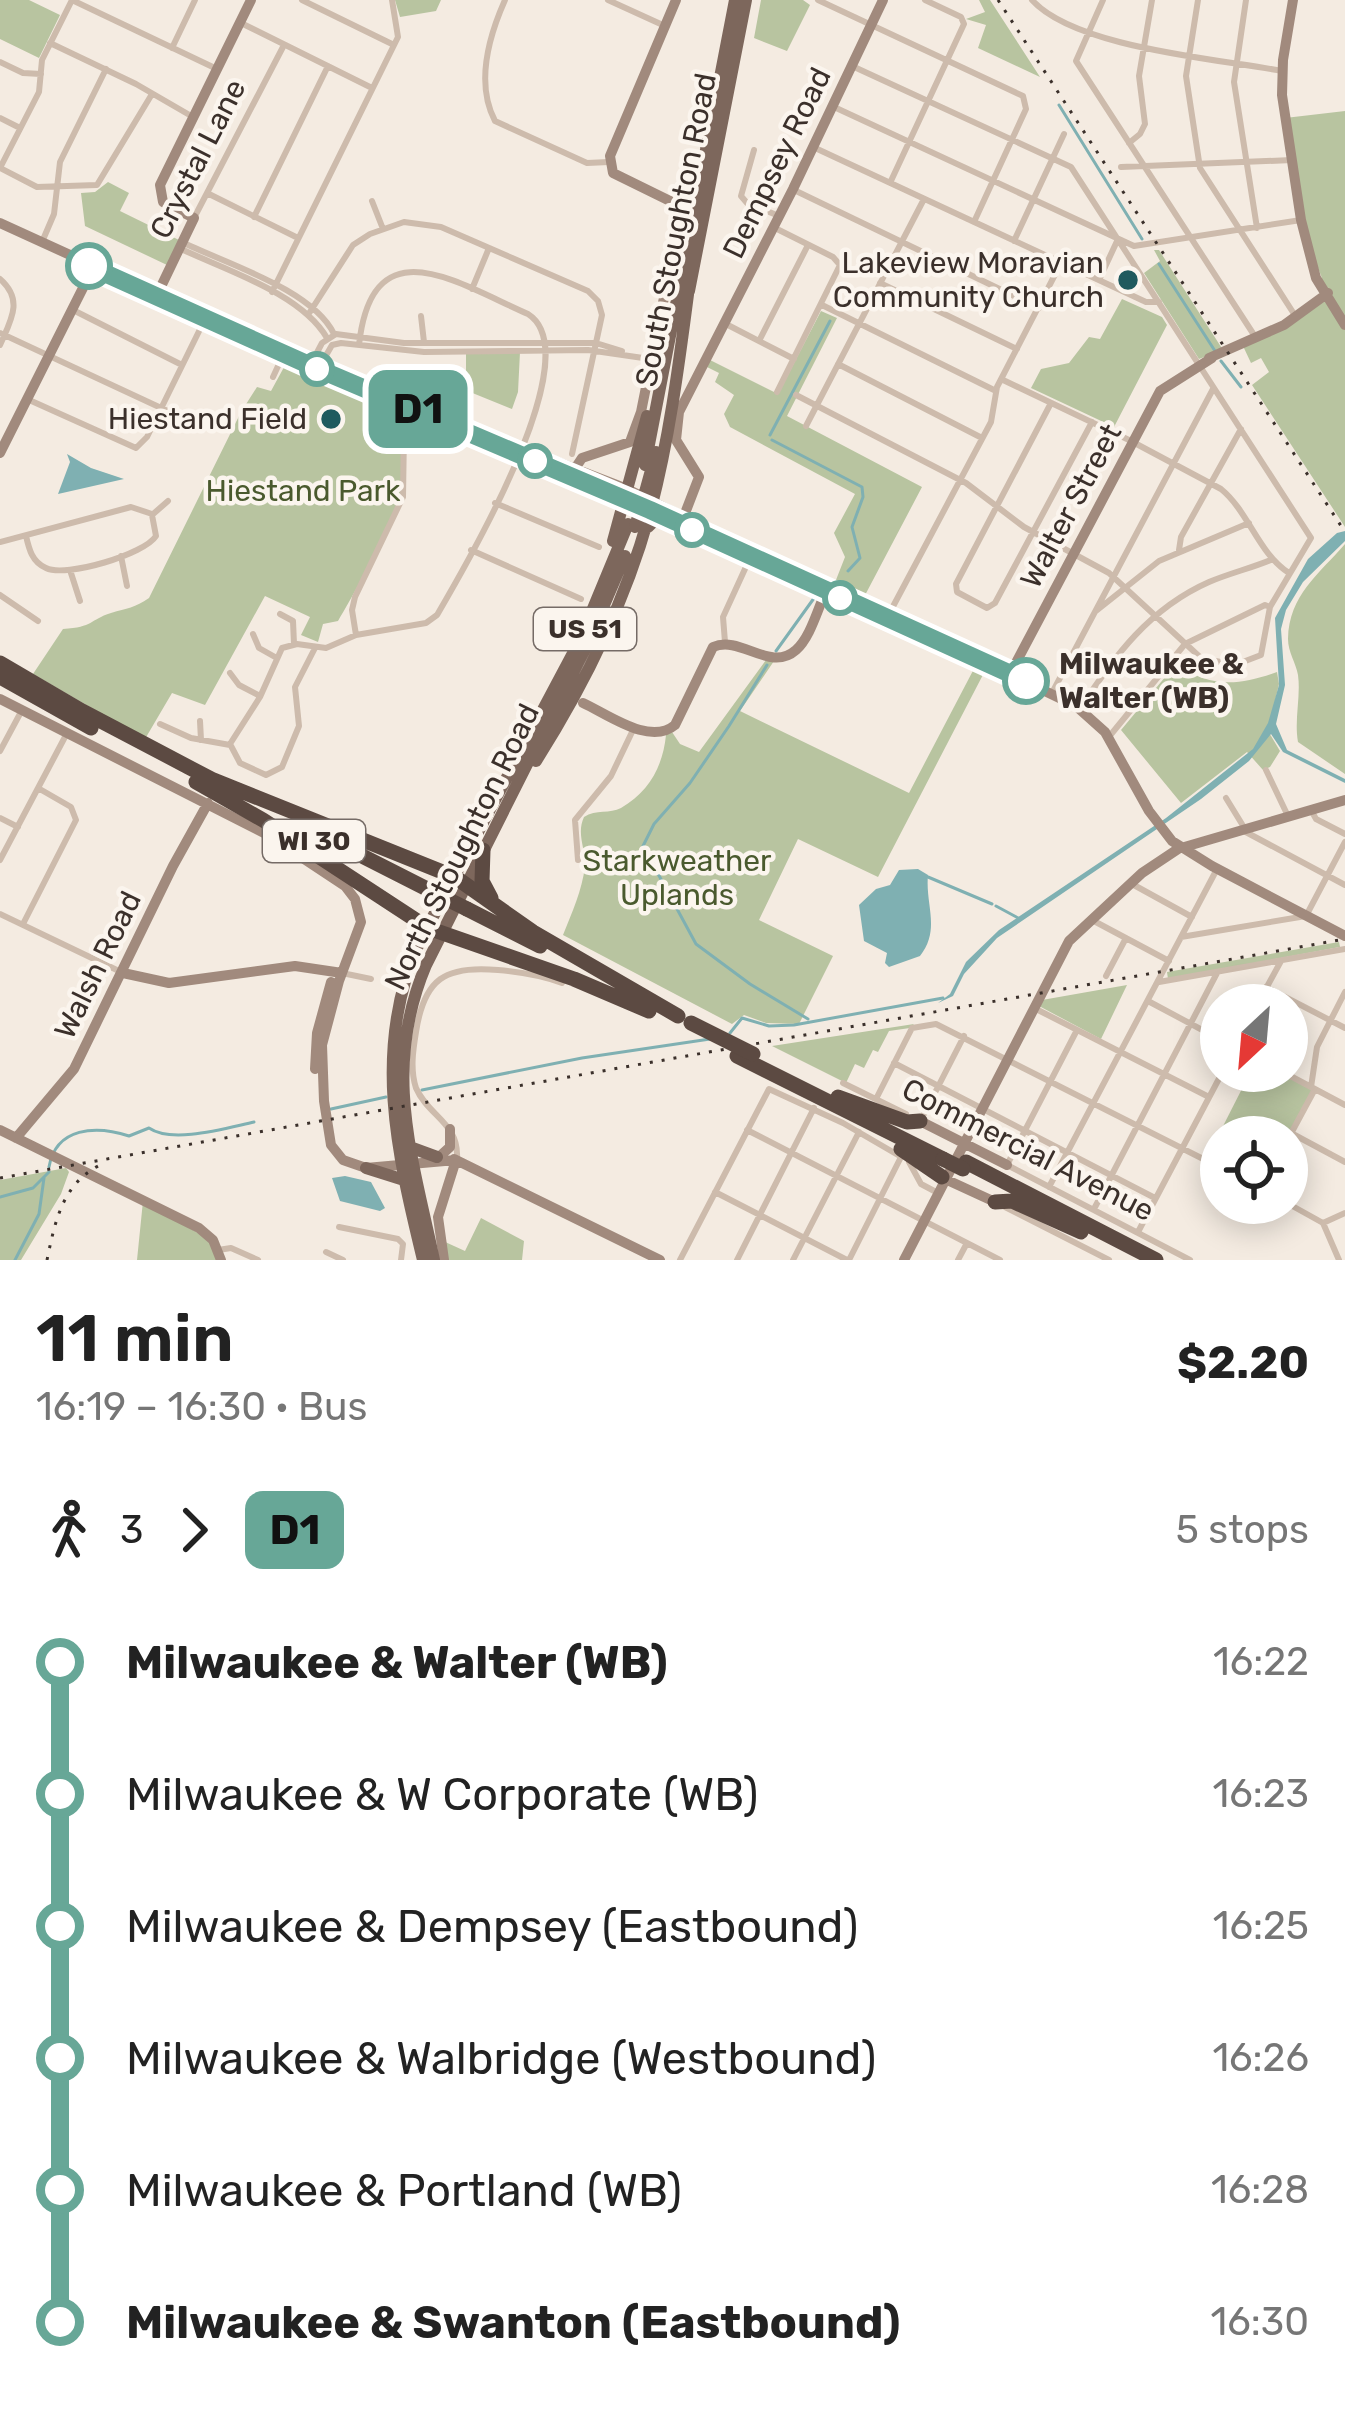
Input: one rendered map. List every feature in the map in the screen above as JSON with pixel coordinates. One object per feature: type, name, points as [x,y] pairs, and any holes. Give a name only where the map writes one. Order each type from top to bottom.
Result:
[{"type":"highway","points":[[0,659],[98,726]]},
{"type":"highway","points":[[0,681],[98,726]]},
{"type":"highway","name":"WI 30","points":[[98,726],[746,1055],[813,1101],[943,1175]]},
{"type":"highway","points":[[204,780],[461,875],[516,920],[684,1023]]},
{"type":"highway","points":[[204,780],[435,931],[574,979],[649,1011]]},
{"type":"highway","points":[[483,850],[484,889],[516,920]]},
{"type":"highway","points":[[368,889],[413,926],[419,944]]},
{"type":"highway","name":"WI 30","points":[[465,913],[649,1011],[684,1023]]},
{"type":"highway","name":"WI 30","points":[[746,1055],[839,1089],[943,1175]]},
{"type":"highway","points":[[839,1089],[907,1122],[920,1121]]},
{"type":"highway","points":[[1007,1165],[1009,1174],[1086,1215]]},
{"type":"highway","name":"WI 30","points":[[943,1175],[964,1166],[1086,1215],[1156,1260]]},
{"type":"highway","name":"WI 30","points":[[964,1166],[1117,1255],[1142,1260]]},
{"type":"highway","points":[[995,1202],[1012,1201],[1117,1255]]},
{"type":"main road","name":"South Stoughton Road","points":[[648,468],[689,287],[734,0]]},
{"type":"main road","name":"South Stoughton Road","points":[[648,468],[667,350],[746,0]]},
{"type":"main road","points":[[635,492],[689,287]]},
{"type":"main road","points":[[495,826],[562,716],[615,609],[667,350]]},
{"type":"main road","name":"North Stoughton Road","points":[[461,875],[483,850],[594,630],[631,528],[635,492],[648,468]]},
{"type":"main road","points":[[631,528],[678,518]]},
{"type":"main road","name":"North Stoughton Road","points":[[423,1260],[415,1161],[402,1092],[406,1035],[419,980],[461,875],[589,622],[631,528]]},
{"type":"main road","points":[[562,716],[573,704],[583,703],[578,694],[583,676]]},
{"type":"main road","name":"North Stoughton Road","points":[[415,1161],[394,1122],[395,1022],[419,944],[435,931]]},
{"type":"main road","points":[[392,1099],[415,1161],[426,1225]]},
{"type":"main road","points":[[383,1161],[389,1154],[394,1122]]},
{"type":"main road","points":[[366,1168],[415,1161]]},
{"type":"main road","points":[[415,1161],[418,1196],[434,1260]]},
{"type":"street","points":[[152,94],[100,183],[56,188],[31,184],[0,168],[39,92],[50,43],[72,0],[217,69]]},
{"type":"street","points":[[194,218],[163,202],[159,189],[251,0]]},
{"type":"street","points":[[302,0],[394,45]]},
{"type":"street","points":[[506,0],[487,47],[489,102],[495,122],[587,164],[610,162]]},
{"type":"street","points":[[608,0],[665,26]]},
{"type":"street","points":[[610,162],[676,0]]},
{"type":"street","points":[[818,0],[1024,97],[1026,109],[974,223]]},
{"type":"street","name":"Dempsey Road","points":[[678,518],[699,477],[677,442],[675,426],[883,0]]},
{"type":"street","points":[[1032,0],[1044,11],[1113,43],[1282,71]]},
{"type":"street","points":[[1044,11],[1049,0]]},
{"type":"street","points":[[1103,0],[1076,62],[1256,338]]},
{"type":"street","points":[[1129,143],[1144,124],[1139,81],[1152,0]]},
{"type":"street","points":[[1198,0],[1186,83],[1198,164],[1296,317]]},
{"type":"street","points":[[1246,0],[1234,80],[1257,228]]},
{"type":"street","points":[[1292,0],[1282,71],[1301,220],[1312,269],[1345,321]]},
{"type":"street","points":[[172,47],[193,1]]},
{"type":"street","points":[[273,289],[394,45],[399,30],[393,1]]},
{"type":"street","points":[[890,183],[964,21],[931,1]]},
{"type":"street","points":[[240,23],[372,88]]},
{"type":"street","points":[[50,43],[193,117]]},
{"type":"street","name":"Crystal Lane","points":[[157,295],[284,44]]},
{"type":"street","points":[[0,62],[23,73],[41,74]]},
{"type":"street","points":[[796,395],[960,480],[1033,532],[1113,576],[1204,660],[1245,663],[1262,653],[1270,607],[1311,538],[1214,388],[1203,362],[1070,166],[852,65]]},
{"type":"street","points":[[254,217],[328,67]]},
{"type":"street","points":[[42,242],[54,214],[60,162],[106,69]]},
{"type":"street","points":[[833,106],[1144,247],[1301,220]]},
{"type":"street","points":[[0,118],[20,128]]},
{"type":"street","points":[[1014,241],[1064,134]]},
{"type":"street","points":[[813,148],[1146,302],[1159,302]]},
{"type":"street","points":[[754,150],[741,196],[840,264],[777,392]]},
{"type":"street","points":[[1121,167],[1292,160]]},
{"type":"street","points":[[574,469],[593,456],[623,447],[635,436],[679,222],[676,206],[620,178],[610,162]]},
{"type":"street","points":[[793,189],[1039,308]]},
{"type":"street","points":[[207,194],[298,238]]},
{"type":"street","points":[[806,426],[924,199]]},
{"type":"street","points":[[372,201],[383,229]]},
{"type":"street","points":[[311,312],[346,251],[404,222],[427,223],[594,295],[602,312],[574,469]]},
{"type":"street","points":[[0,223],[284,353],[494,442],[635,492],[701,534],[827,589]]},
{"type":"street","points":[[1099,280],[1118,239]]},
{"type":"street","points":[[759,341],[808,244]]},
{"type":"street","points":[[181,245],[311,312],[332,340],[424,348],[596,347],[650,359]]},
{"type":"street","points":[[472,289],[490,248]]},
{"type":"street","points":[[889,616],[991,422],[1001,380],[1061,263]]},
{"type":"street","points":[[0,453],[94,266]]},
{"type":"street","points":[[231,749],[281,648],[294,644],[326,648],[356,635],[429,621],[437,615],[543,395],[545,347],[542,327],[534,317],[424,271],[388,277],[368,301],[359,342]]},
{"type":"street","points":[[0,279],[12,291],[15,303],[0,345]]},
{"type":"street","points":[[880,283],[1016,349]]},
{"type":"street","name":"Walter Street","points":[[1010,674],[1160,392],[1203,362],[1296,317],[1328,293]]},
{"type":"street","points":[[821,305],[997,391]]},
{"type":"street","points":[[72,310],[182,364]]},
{"type":"street","points":[[422,316],[424,348]]},
{"type":"street","points":[[27,399],[129,448],[142,444],[206,317]]},
{"type":"street","points":[[724,323],[794,359]]},
{"type":"street","points":[[2,334],[202,427]]},
{"type":"street","points":[[315,365],[332,340]]},
{"type":"street","points":[[273,376],[284,353]]},
{"type":"street","points":[[838,364],[982,438]]},
{"type":"street","points":[[1001,380],[1210,483],[1233,500],[1273,559],[1289,573]]},
{"type":"street","points":[[1052,694],[1214,388]]},
{"type":"street","points":[[1051,403],[955,587],[987,608],[1092,422]]},
{"type":"street","points":[[356,635],[355,597],[404,494],[404,434],[413,407]]},
{"type":"street","points":[[1178,550],[1241,429]]},
{"type":"street","points":[[152,514],[168,501]]},
{"type":"street","points":[[495,502],[599,547]]},
{"type":"street","points":[[0,542],[130,507],[152,514]]},
{"type":"street","points":[[26,536],[40,565],[53,571],[70,570],[144,550],[157,530],[152,514]]},
{"type":"street","points":[[678,518],[1081,709],[1108,738],[1169,836],[1197,858],[1345,936]]},
{"type":"street","points":[[1093,614],[1178,550],[1249,523]]},
{"type":"street","points":[[471,550],[581,599]]},
{"type":"street","points":[[725,642],[724,614],[751,554]]},
{"type":"street","points":[[121,556],[127,586]]},
{"type":"street","points":[[1081,709],[1119,653],[1156,614],[1203,585],[1273,559]]},
{"type":"street","points":[[70,570],[80,601]]},
{"type":"street","points":[[583,703],[634,727],[663,733],[675,725],[709,651],[725,642],[771,658],[790,654],[801,644],[827,589]]},
{"type":"street","points":[[0,596],[38,620]]},
{"type":"street","points":[[1108,738],[1184,644],[1264,605],[1270,607]]},
{"type":"street","points":[[280,614],[293,619],[294,644]]},
{"type":"street","points":[[253,634],[259,648],[275,657]]},
{"type":"street","points":[[160,724],[231,749],[242,765],[270,775],[279,769],[300,722],[295,687],[315,648]]},
{"type":"street","points":[[230,673],[239,685],[260,696]]},
{"type":"street","points":[[1159,677],[1167,683]]},
{"type":"street","points":[[0,699],[268,835],[345,886],[356,899],[359,912],[338,972],[322,1045],[324,1101],[331,1144],[344,1160],[366,1168]]},
{"type":"street","points":[[0,751],[22,710]]},
{"type":"street","points":[[200,721],[201,740]]},
{"type":"street","points":[[578,860],[575,820],[610,776],[634,727]]},
{"type":"street","points":[[0,860],[68,732]]},
{"type":"street","points":[[1266,770],[1288,818]]},
{"type":"street","points":[[22,925],[76,820],[71,807],[38,788]]},
{"type":"street","points":[[1226,798],[1244,830],[1345,884]]},
{"type":"street","points":[[1169,836],[1197,843],[1345,800]]},
{"type":"street","name":"Walsh Road","points":[[16,1138],[69,1076],[208,803]]},
{"type":"street","points":[[1306,916],[1345,838],[1316,819],[1311,810]]},
{"type":"street","points":[[0,818],[18,827]]},
{"type":"street","points":[[904,1260],[943,1175],[1069,941],[1148,868],[1169,836]]},
{"type":"street","points":[[1197,843],[1193,850],[1197,858]]},
{"type":"street","points":[[1049,1187],[1217,869]]},
{"type":"street","points":[[1130,884],[1192,917]]},
{"type":"street","points":[[0,914],[123,973],[151,980],[179,983],[296,966],[371,979]]},
{"type":"street","points":[[1181,938],[1306,916]]},
{"type":"street","points":[[1092,920],[1169,961]]},
{"type":"street","points":[[1106,976],[1126,938]]},
{"type":"street","points":[[1157,982],[1345,950]]},
{"type":"street","points":[[1267,984],[1281,961]]},
{"type":"street","points":[[444,1260],[438,1217],[457,1144],[413,1077],[421,1006],[437,981],[470,968],[525,973],[562,983]]},
{"type":"street","points":[[1086,1215],[1112,1175],[1217,973]]},
{"type":"street","points":[[1299,1116],[1313,1088],[1315,1052],[1345,992]]},
{"type":"street","points":[[1148,1001],[1200,1029]]},
{"type":"street","points":[[1034,1008],[1209,1097]]},
{"type":"street","points":[[1308,1008],[1345,1028]]},
{"type":"street","points":[[876,1099],[916,1026],[936,1024],[1200,1157]]},
{"type":"street","points":[[1007,1165],[1077,1030]]},
{"type":"street","points":[[920,1121],[964,1036]]},
{"type":"street","points":[[894,1063],[1155,1198]]},
{"type":"street","points":[[1308,1085],[1345,1105]]},
{"type":"street","name":"Commercial Avenue","points":[[747,1130],[770,1089],[813,1101],[901,1157],[914,1168],[921,1184],[943,1175],[995,1202]]},
{"type":"street","name":"Commercial Avenue","points":[[839,1089],[876,1099],[1049,1187],[1086,1215],[1137,1233],[1190,1260]]},
{"type":"street","points":[[1137,1233],[1212,1092]]},
{"type":"street","points":[[737,1260],[813,1101]]},
{"type":"street","points":[[415,1161],[450,1148],[450,1129]]},
{"type":"street","points":[[0,1130],[199,1228],[209,1235],[219,1255],[231,1248],[258,1260]]},
{"type":"street","points":[[680,1260],[747,1130],[1000,1260]]},
{"type":"street","points":[[794,1260],[859,1132]]},
{"type":"street","points":[[330,1136],[350,1157],[454,1166],[660,1260]]},
{"type":"street","points":[[1308,1145],[1345,1162]]},
{"type":"street","points":[[715,1192],[848,1260],[901,1157]]},
{"type":"street","points":[[1323,1223],[1345,1213]]},
{"type":"street","points":[[1308,1215],[1323,1223],[1339,1260]]},
{"type":"street","points":[[339,1227],[398,1239],[403,1244],[401,1260]]},
{"type":"street","points":[[958,1260],[967,1243]]},
{"type":"street","points":[[326,1252],[343,1260]]},
{"type":"green space","points":[[0,0],[29,0],[60,15],[39,58],[0,39]]},
{"type":"green space","points":[[395,0],[441,0],[436,11],[400,17]]},
{"type":"green space","points":[[761,0],[803,0],[810,5],[787,51],[754,38]]},
{"type":"green space","points":[[979,0],[990,0],[1040,77],[978,48],[986,25],[966,19],[985,12]]},
{"type":"green space","points":[[1345,111],[1345,527],[1252,385],[1269,372],[1261,358],[1251,363],[1243,346],[1318,303],[1322,278],[1312,253],[1285,118]]},
{"type":"green space","points":[[108,182],[129,193],[120,211],[179,240],[167,265],[85,226],[81,193],[95,192]]},
{"type":"green space","points":[[1154,250],[1159,250],[1223,350],[1199,359],[1144,273],[1160,261]]},
{"type":"green space","points":[[1122,299],[1162,317],[1167,325],[1114,427],[1031,388],[1041,369],[1069,363],[1089,337],[1100,339]]},
{"type":"green space","points":[[821,311],[837,318],[787,416],[922,487],[863,599],[834,585],[845,557],[834,533],[855,494],[730,427],[724,414],[734,395],[715,382],[719,373],[707,367],[710,360],[778,394]]},
{"type":"green space","points":[[520,352],[512,409],[470,392],[463,401],[409,377],[466,374],[466,353]]},
{"type":"green space","name":"Hiestand Park","points":[[289,358],[409,408],[397,505],[345,609],[338,621],[323,624],[318,642],[301,635],[310,617],[265,596],[205,705],[172,693],[145,739],[33,674],[63,629],[86,625],[149,598],[241,412],[257,387],[271,391]]},
{"type":"green space","points":[[1345,544],[1345,774],[1298,742],[1298,675],[1288,639],[1300,598]]},
{"type":"green space","name":"Starkweather Uplands","points":[[766,660],[774,661],[740,711],[909,793],[977,663],[987,667],[878,877],[798,839],[759,920],[833,956],[799,1024],[766,1023],[744,1015],[732,1024],[563,935],[584,875],[584,817],[617,810],[647,786],[658,768],[666,735],[672,732],[680,744],[699,752]]},
{"type":"green space","points":[[1176,664],[1225,682],[1277,672],[1279,684],[1268,731],[1280,751],[1270,767],[1263,770],[1247,752],[1181,803],[1121,730]]},
{"type":"green space","points":[[1339,942],[1340,947],[1168,979],[1167,972]]},
{"type":"green space","points":[[1127,985],[1101,1039],[1039,1006],[1042,1000]]},
{"type":"green space","points":[[914,1024],[889,1031],[864,1068],[855,1064],[846,1083],[772,1046]]},
{"type":"green space","points":[[1308,1085],[1315,1089],[1299,1116],[1228,1116],[1240,1092],[1308,1092]]},
{"type":"green space","points":[[66,1168],[69,1172],[61,1194],[21,1260],[0,1260],[0,1180]]},
{"type":"green space","points":[[143,1201],[210,1240],[218,1260],[137,1260]]},
{"type":"green space","points":[[481,1218],[524,1241],[522,1260],[445,1260],[443,1241],[465,1251]]},
{"type":"water","points":[[67,454],[124,479],[58,494],[70,462]]},
{"type":"water","points":[[1345,531],[1345,541],[1303,582],[1286,610],[1281,629],[1285,685],[1276,724],[1287,750],[1345,783],[1283,752],[1271,734],[1249,761],[1201,799],[997,938],[964,974],[953,996],[938,1003],[950,994],[966,962],[999,930],[1166,818],[1253,749],[1268,723],[1279,685],[1275,618],[1308,559]]},
{"type":"water","points":[[918,869],[928,875],[930,936],[920,956],[889,967],[887,953],[864,941],[859,905],[876,889],[890,885],[899,870]]},
{"type":"water","points":[[332,1178],[371,1182],[385,1208],[380,1211],[340,1201]]},
{"type":"waterway","points":[[1059,105],[1142,239]]},
{"type":"waterway","points":[[1159,264],[1215,351]]},
{"type":"waterway","points":[[770,435],[830,321]]},
{"type":"waterway","points":[[1221,361],[1241,387]]},
{"type":"waterway","points":[[772,440],[862,487],[852,527],[860,558],[848,571]]},
{"type":"waterway","points":[[776,651],[817,594]]},
{"type":"waterway","points":[[767,665],[643,846],[696,944],[808,1019]]},
{"type":"waterway","points":[[928,877],[992,904]]},
{"type":"waterway","points":[[996,906],[1020,919]]},
{"type":"waterway","points":[[730,1033],[742,1018],[769,1026],[794,1025],[943,998]]},
{"type":"waterway","points":[[422,1090],[582,1058],[710,1039]]},
{"type":"waterway","points":[[331,1109],[386,1097]]},
{"type":"waterway","points":[[49,1167],[60,1144],[79,1132],[129,1136],[149,1128],[185,1135],[254,1122]]},
{"type":"waterway","points":[[0,1197],[33,1188],[49,1172]]},
{"type":"waterway","points":[[15,1260],[39,1214],[44,1178]]},
{"type":"railway","points":[[998,0],[1345,532]]},
{"type":"railway","points":[[0,1178],[1345,939]]},
{"type":"railway","points":[[47,1260],[57,1218],[69,1193],[100,1165]]},
{"type":"bus line","name":"D1","points":[[89,266],[650,510],[1026,681]]},
{"type":"place","name":"Lakeview Moravian Community Church","points":[[1128,280]]},
{"type":"place","name":"Hiestand Field","points":[[331,419]]},
{"type":"place","name":"Milwaukee & Walter (WB)","points":[[1026,681]]}]
